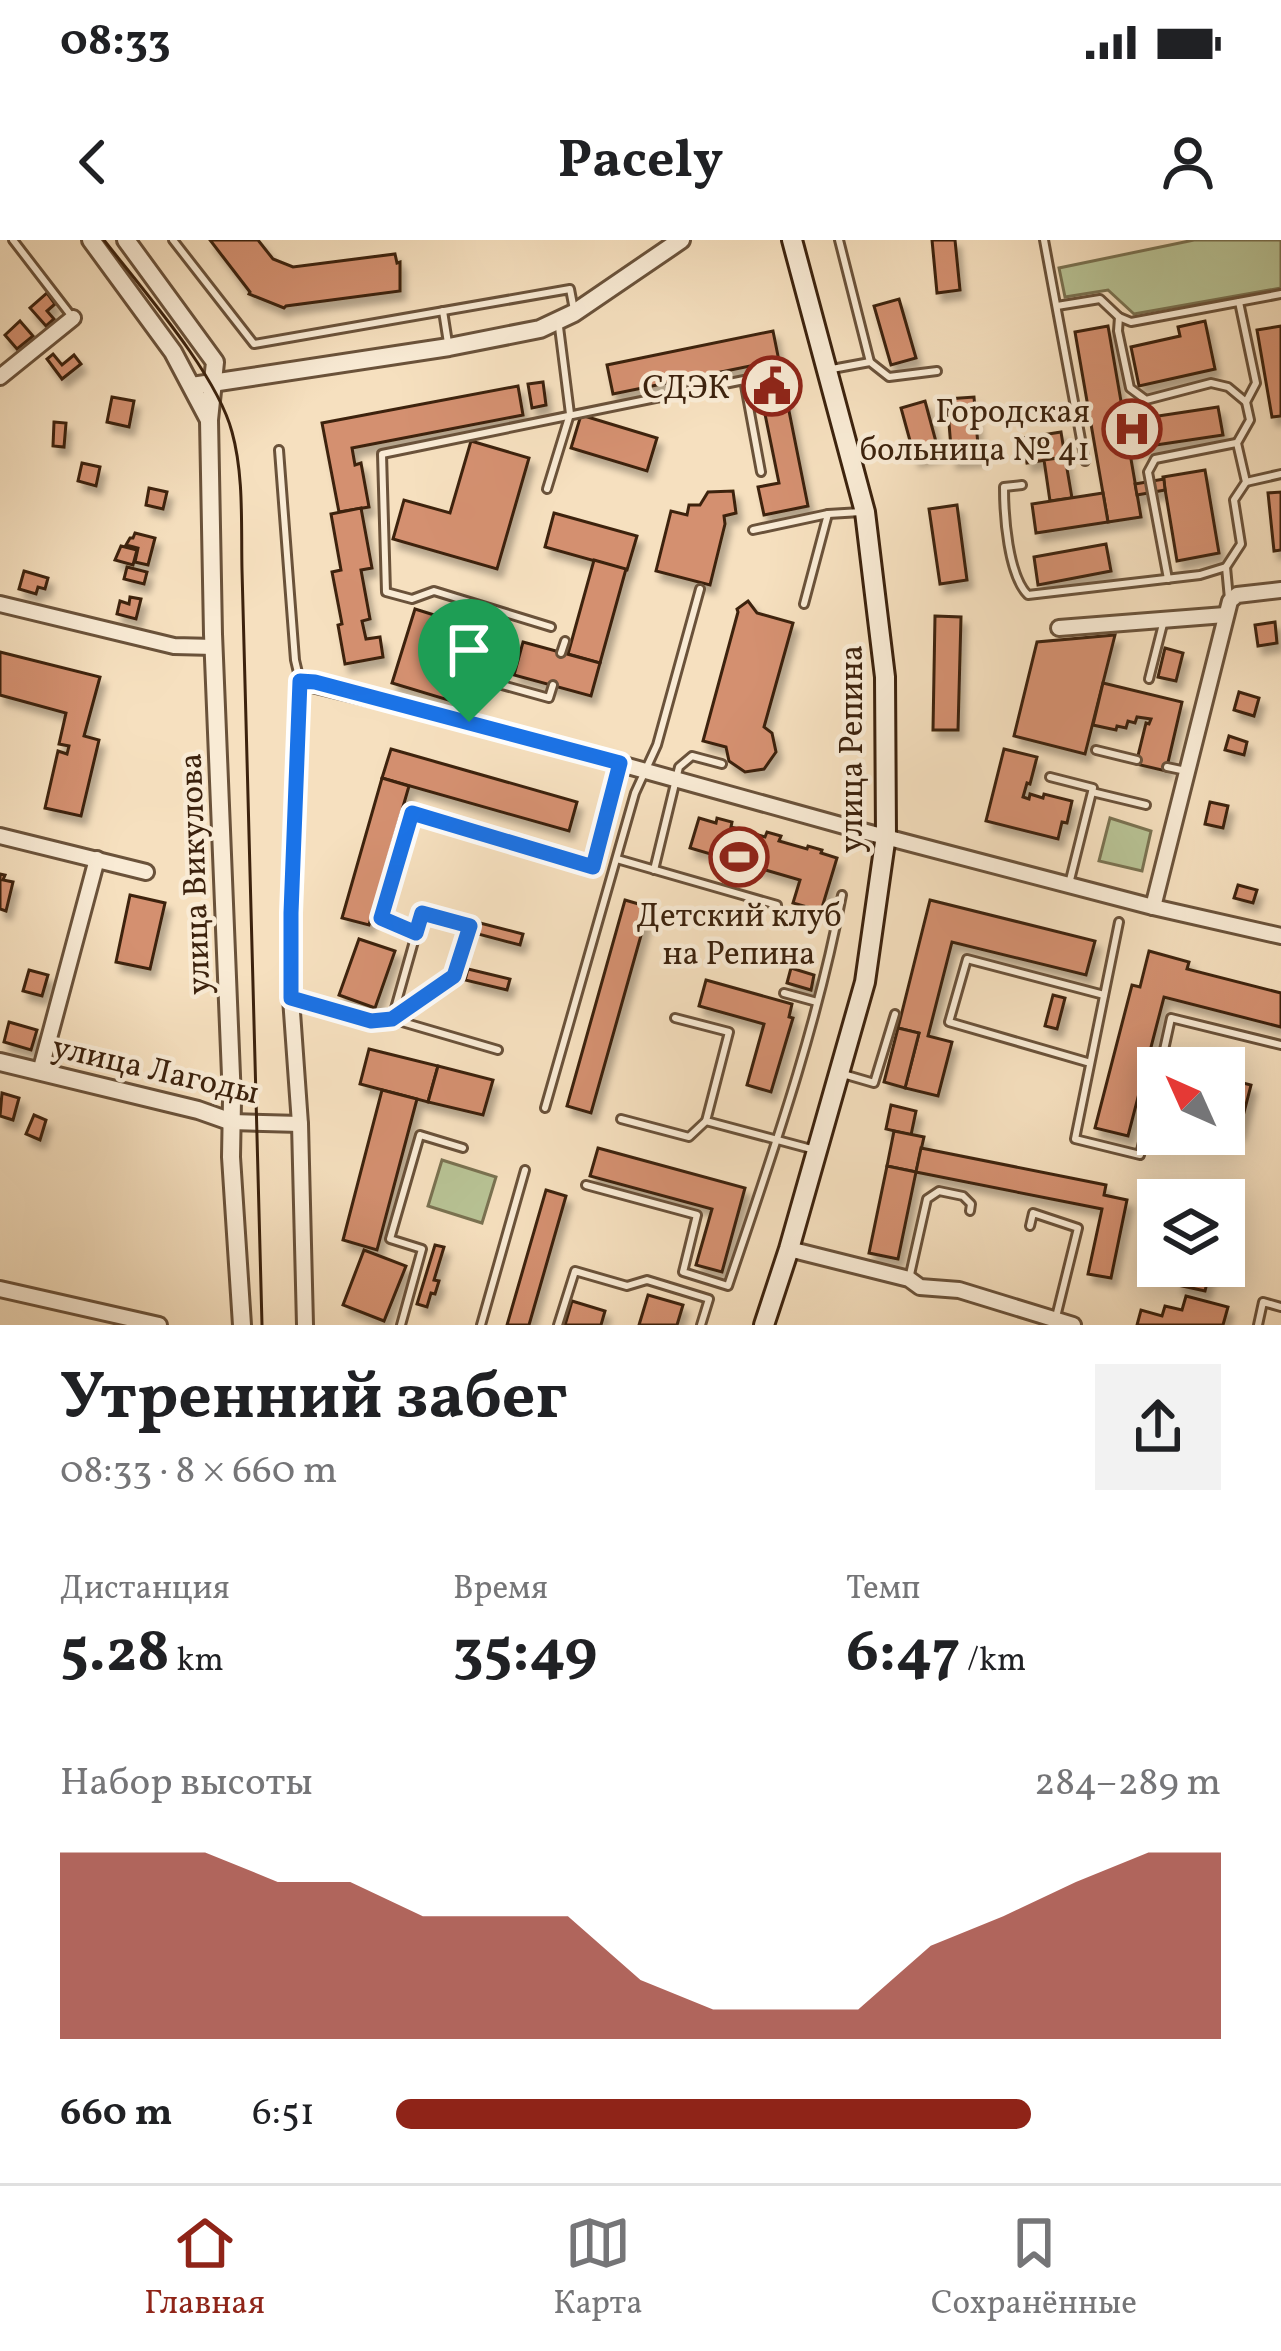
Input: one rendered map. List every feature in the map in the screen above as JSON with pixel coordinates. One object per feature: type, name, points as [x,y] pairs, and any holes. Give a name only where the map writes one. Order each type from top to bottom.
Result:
[{"type":"main road","name":"улица Репина","points":[[764,1325],[865,982],[886,835],[885,677],[865,512],[792,240]]},
{"type":"street","name":"улица Викулова","points":[[92,240],[160,333],[209,420]]},
{"type":"street","points":[[126,240],[215,362],[214,382]]},
{"type":"street","points":[[192,386],[449,347],[566,318],[681,240]]},
{"type":"street","points":[[0,377],[74,318]]},
{"type":"street","name":"улица Викулова","points":[[214,382],[209,420],[214,647],[242,1325]]},
{"type":"street","points":[[1153,907],[1227,608],[1237,595],[1281,590]]},
{"type":"street","points":[[0,604],[174,646],[214,647]]},
{"type":"street","points":[[1058,632],[1100,630],[1227,608]]},
{"type":"street","points":[[305,1325],[300,1124],[291,998],[300,681],[469,722],[1153,907],[1281,936]]},
{"type":"street","points":[[0,836],[146,872]]},
{"type":"street","points":[[40,1072],[97,859]]},
{"type":"street","name":"улица Лагоды","points":[[0,1062],[232,1122],[300,1124]]},
{"type":"street","points":[[789,1249],[909,1279],[920,1287],[959,1290],[1073,1325]]},
{"type":"street","points":[[0,1289],[159,1325]]},
{"type":"lane","points":[[13,240],[74,318]]},
{"type":"lane","points":[[173,240],[254,344],[570,289],[566,318],[570,414],[548,489]]},
{"type":"lane","points":[[839,240],[870,362],[889,377],[937,371]]},
{"type":"lane","points":[[1044,240],[1085,461]]},
{"type":"lane","points":[[1057,307],[1100,299],[1131,322],[1281,294]]},
{"type":"lane","points":[[1239,302],[1256,383],[1246,402]]},
{"type":"lane","points":[[443,311],[449,347]]},
{"type":"lane","points":[[1119,317],[1130,388],[1146,400],[1210,383],[1228,387],[1246,402],[1250,420],[1237,443],[1246,482]]},
{"type":"lane","points":[[829,370],[870,362]]},
{"type":"lane","points":[[550,627],[434,591],[412,599],[386,592],[382,454],[744,380],[761,472]]},
{"type":"lane","points":[[1168,579],[1148,472],[1155,459],[1237,443]]},
{"type":"lane","points":[[279,450],[300,681]]},
{"type":"lane","points":[[1227,608],[1226,567],[1241,544],[1234,500],[1246,482],[1281,474]]},
{"type":"lane","points":[[1022,485],[1004,488],[1004,518],[1020,587],[1028,596],[1200,575],[1226,567]]},
{"type":"lane","points":[[753,530],[828,514],[865,512]]},
{"type":"lane","points":[[804,604],[828,514]]},
{"type":"lane","points":[[545,1108],[635,793],[657,745],[700,589]]},
{"type":"lane","points":[[469,722],[504,613]]},
{"type":"lane","points":[[1149,679],[1164,620]]},
{"type":"lane","points":[[561,652],[565,641]]},
{"type":"lane","points":[[483,680],[549,698],[553,686]]},
{"type":"lane","points":[[1096,750],[1137,760]]},
{"type":"lane","points":[[655,870],[679,766],[692,756],[722,764]]},
{"type":"lane","points":[[416,933],[381,918],[412,813],[593,867],[620,763]]},
{"type":"lane","points":[[1167,767],[1186,772]]},
{"type":"lane","points":[[1050,777],[1093,788],[1069,884]]},
{"type":"lane","points":[[1091,792],[1146,805]]},
{"type":"lane","points":[[617,859],[777,905]]},
{"type":"lane","points":[[586,1185],[698,1215],[683,1272],[728,1286],[818,1002],[842,895]]},
{"type":"lane","points":[[422,913],[470,926],[454,976],[392,1019],[422,913]]},
{"type":"lane","points":[[1119,922],[1075,1139],[1137,1154]]},
{"type":"lane","points":[[1089,1063],[949,1022],[967,959],[1104,995]]},
{"type":"lane","points":[[784,993],[818,1002]]},
{"type":"lane","points":[[291,998],[371,1021],[392,1019],[498,1050]]},
{"type":"lane","points":[[840,1073],[874,1083],[895,1014]]},
{"type":"lane","points":[[621,1119],[689,1137],[706,1121],[729,1033],[675,1018]]},
{"type":"lane","points":[[1165,1047],[1171,1018],[1281,1045]]},
{"type":"lane","points":[[706,1121],[818,1150]]},
{"type":"lane","points":[[400,1325],[422,1249],[390,1239],[420,1135],[463,1148]]},
{"type":"lane","points":[[481,1325],[525,1170]]},
{"type":"lane","points":[[909,1279],[927,1199],[939,1191],[963,1196],[971,1204],[970,1211]]},
{"type":"lane","points":[[1030,1226],[1033,1214],[1078,1228],[1055,1318]]},
{"type":"lane","points":[[558,1325],[575,1271],[627,1286],[647,1280],[709,1299],[701,1325]]},
{"type":"lane","points":[[1258,1325],[1263,1302],[1281,1307]]},
{"type":"green space","points":[[1194,240],[1281,240],[1281,288],[1134,314],[1108,290],[1065,297],[1059,268]]},
{"type":"green space","points":[[1110,818],[1151,831],[1142,871],[1099,861]]},
{"type":"green space","points":[[442,1160],[496,1177],[482,1223],[428,1206]]},
{"type":"building","points":[[210,240],[258,240],[273,259],[293,267],[395,254],[400,262],[400,291],[284,308],[249,294]]},
{"type":"building","points":[[932,240],[955,240],[960,290],[937,293]]},
{"type":"building","points":[[47,293],[55,304],[47,311],[54,319],[46,326],[30,308]]},
{"type":"building","points":[[899,299],[916,358],[891,365],[874,306]]},
{"type":"building","points":[[20,321],[33,336],[17,349],[5,335]]},
{"type":"building","points":[[1205,321],[1215,369],[1139,386],[1131,347],[1180,336],[1178,327]]},
{"type":"building","points":[[1108,326],[1141,517],[1108,522],[1075,332]]},
{"type":"building","points":[[1281,326],[1281,416],[1272,417],[1257,330]]},
{"type":"building","points":[[773,331],[808,506],[764,515],[758,487],[779,483],[755,365],[613,394],[607,365]]},
{"type":"building","points":[[53,354],[62,365],[74,355],[81,364],[62,379],[47,359]]},
{"type":"building","points":[[543,382],[546,405],[532,408],[528,384]]},
{"type":"building","points":[[518,386],[523,415],[352,448],[355,465],[361,463],[369,507],[339,512],[322,423]]},
{"type":"building","points":[[112,397],[134,401],[129,427],[107,422]]},
{"type":"building","points":[[974,397],[979,458],[952,460],[947,399]]},
{"type":"building","points":[[925,401],[939,453],[915,459],[901,408]]},
{"type":"building","points":[[1218,407],[1223,435],[1129,449],[1125,421]]},
{"type":"building","points":[[581,415],[657,438],[647,471],[571,448]]},
{"type":"building","points":[[54,422],[66,423],[64,447],[53,446]]},
{"type":"building","points":[[1061,432],[1065,457],[1027,463],[1023,438]]},
{"type":"building","points":[[471,441],[529,458],[497,569],[393,539],[404,500],[450,513]]},
{"type":"building","points":[[1065,457],[1072,498],[1050,501],[1044,460]]},
{"type":"building","points":[[82,463],[100,467],[96,486],[78,481]]},
{"type":"building","points":[[1205,470],[1219,553],[1177,561],[1163,477]]},
{"type":"building","points":[[1164,479],[1165,490],[1137,495],[1135,484]]},
{"type":"building","points":[[149,488],[167,492],[163,509],[146,505]]},
{"type":"building","points":[[733,491],[736,513],[724,516],[710,585],[656,571],[671,511],[687,515],[689,505],[700,505],[708,492]]},
{"type":"building","points":[[1281,492],[1281,550],[1274,551],[1268,493]]},
{"type":"building","points":[[1103,493],[1108,522],[1036,533],[1032,504]]},
{"type":"building","points":[[957,505],[967,580],[940,584],[929,509]]},
{"type":"building","points":[[361,508],[372,568],[361,570],[370,619],[362,621],[366,639],[380,637],[383,657],[345,664],[332,572],[341,570],[331,514]]},
{"type":"building","points":[[554,513],[637,536],[627,570],[545,547]]},
{"type":"building","points":[[135,533],[155,538],[148,565],[135,562],[138,548],[126,545]]},
{"type":"building","points":[[1106,544],[1111,571],[1038,585],[1034,557]]},
{"type":"building","points":[[121,546],[137,550],[133,565],[115,560]]},
{"type":"building","points":[[594,560],[626,569],[600,663],[568,654]]},
{"type":"building","points":[[127,567],[147,572],[144,584],[124,579]]},
{"type":"building","points":[[24,571],[48,578],[45,589],[38,587],[36,594],[19,589]]},
{"type":"building","points":[[130,597],[141,599],[136,619],[117,614],[120,601],[129,604]]},
{"type":"building","points":[[748,601],[757,613],[793,623],[764,727],[772,733],[776,752],[764,769],[745,772],[729,761],[726,747],[703,741],[737,609]]},
{"type":"building","points":[[415,609],[476,628],[458,703],[392,683]]},
{"type":"building","points":[[935,616],[961,617],[958,730],[933,730]]},
{"type":"building","points":[[1275,622],[1277,643],[1258,646],[1255,625]]},
{"type":"building","points":[[1115,635],[1085,754],[1014,736],[1037,642]]},
{"type":"building","points":[[523,642],[600,663],[591,696],[514,675]]},
{"type":"building","points":[[1165,648],[1183,653],[1176,681],[1158,677]]},
{"type":"building","points":[[0,652],[100,677],[84,736],[99,740],[81,816],[45,808],[58,751],[67,754],[69,746],[59,744],[66,713],[0,695]]},
{"type":"building","points":[[1103,683],[1182,702],[1166,771],[1136,764],[1151,719],[1137,717],[1135,723],[1128,721],[1126,728],[1117,726],[1116,730],[1093,725]]},
{"type":"building","points":[[1239,692],[1259,698],[1254,716],[1234,710]]},
{"type":"building","points":[[1229,736],[1247,742],[1244,755],[1225,750]]},
{"type":"building","points":[[391,749],[577,802],[569,831],[382,778]]},
{"type":"building","points":[[1004,749],[1037,757],[1023,797],[1043,798],[1044,794],[1072,801],[1058,839],[986,821]]},
{"type":"building","points":[[382,778],[409,786],[369,925],[342,918]]},
{"type":"building","points":[[1210,802],[1228,806],[1223,828],[1205,824]]},
{"type":"building","points":[[699,818],[732,822],[731,827],[765,837],[767,832],[781,836],[779,841],[837,858],[821,911],[793,903],[800,880],[690,848]]},
{"type":"building","points":[[0,874],[13,882],[6,911],[0,909]]},
{"type":"building","points":[[1238,885],[1257,890],[1253,903],[1234,898]]},
{"type":"building","points":[[130,895],[165,903],[150,969],[116,962]]},
{"type":"building","points":[[625,900],[649,907],[591,1113],[567,1106]]},
{"type":"building","points":[[930,900],[1095,941],[1086,975],[952,942],[928,1036],[952,1042],[938,1096],[905,1088],[919,1033],[898,1028]]},
{"type":"building","points":[[480,923],[523,934],[520,945],[478,934]]},
{"type":"building","points":[[359,939],[395,951],[375,1008],[339,995]]},
{"type":"building","points":[[1149,951],[1189,962],[1187,969],[1281,993],[1281,1027],[1164,997],[1151,1047],[1137,1047],[1137,1101],[1128,1136],[1095,1128],[1132,985],[1140,987]]},
{"type":"building","points":[[791,968],[814,975],[811,990],[787,983]]},
{"type":"building","points":[[468,969],[510,979],[507,990],[465,980]]},
{"type":"building","points":[[29,970],[48,975],[42,996],[23,991]]},
{"type":"building","points":[[706,980],[792,1004],[789,1017],[793,1018],[771,1092],[747,1085],[764,1024],[699,1006]]},
{"type":"building","points":[[1053,995],[1065,998],[1057,1029],[1045,1026]]},
{"type":"building","points":[[9,1022],[37,1030],[31,1050],[4,1042]]},
{"type":"building","points":[[898,1028],[919,1033],[905,1088],[884,1082]]},
{"type":"building","points":[[369,1049],[438,1066],[428,1102],[360,1084]]},
{"type":"building","points":[[438,1066],[493,1080],[483,1115],[428,1102]]},
{"type":"building","points":[[382,1090],[417,1099],[377,1250],[343,1240]]},
{"type":"building","points":[[2,1093],[19,1098],[13,1120],[0,1116]]},
{"type":"building","points":[[891,1105],[916,1111],[911,1135],[886,1129]]},
{"type":"building","points":[[34,1115],[46,1120],[40,1140],[26,1134]]},
{"type":"building","points":[[894,1131],[924,1137],[916,1172],[887,1166]]},
{"type":"building","points":[[598,1148],[745,1188],[722,1272],[696,1265],[712,1209],[590,1176]]},
{"type":"building","points":[[921,1148],[1106,1185],[1104,1195],[1127,1200],[1111,1278],[1088,1274],[1102,1209],[916,1172]]},
{"type":"building","points":[[887,1166],[916,1172],[898,1259],[869,1253]]},
{"type":"building","points":[[546,1190],[566,1196],[529,1325],[507,1325]]},
{"type":"building","points":[[435,1245],[444,1247],[434,1280],[439,1281],[427,1307],[417,1304]]},
{"type":"building","points":[[364,1250],[406,1266],[384,1321],[343,1305]]},
{"type":"building","points":[[648,1295],[683,1305],[677,1325],[639,1325]]},
{"type":"building","points":[[1186,1296],[1228,1307],[1223,1325],[1137,1325],[1141,1310],[1162,1316],[1165,1306],[1182,1310]]},
{"type":"building","points":[[572,1301],[605,1311],[601,1325],[565,1325]]},
{"type":"tram line","points":[[104,240],[211,384],[232,432],[238,466],[262,1325]]},
{"type":"place","name":"СДЭК","points":[[772,386]]},
{"type":"place","name":"Городская больница № 41","points":[[1132,429]]},
{"type":"place","name":"Детский клуб на Репина","points":[[739,857]]},
{"type":"route","points":[[300,681],[469,722],[620,763],[593,867],[412,813],[381,918],[416,933],[422,913],[470,926],[454,976],[392,1019],[371,1021],[291,998],[300,681]]}]
